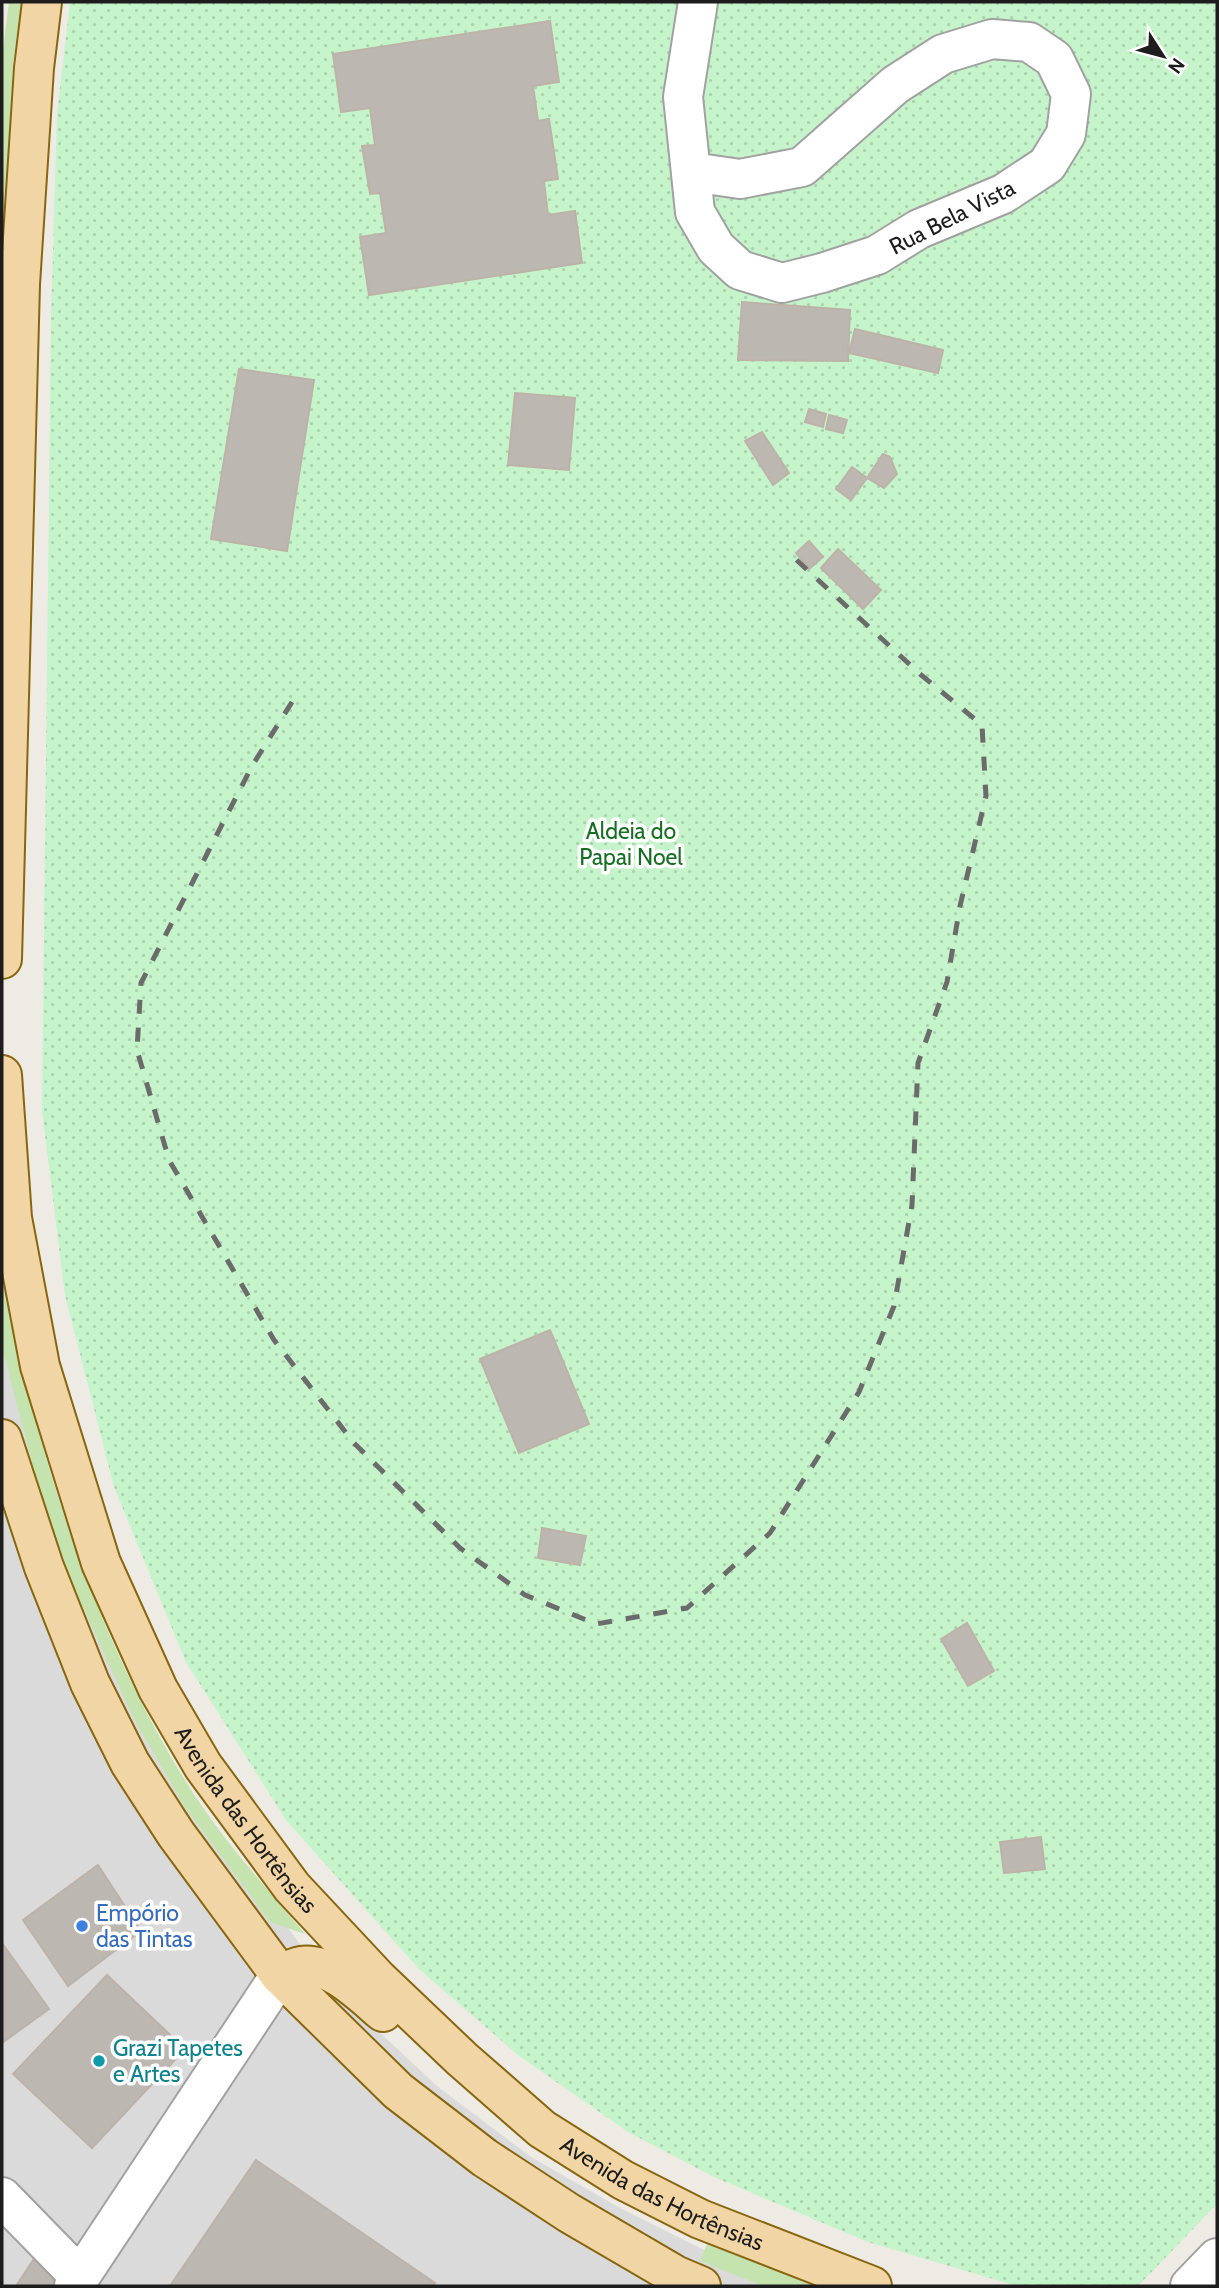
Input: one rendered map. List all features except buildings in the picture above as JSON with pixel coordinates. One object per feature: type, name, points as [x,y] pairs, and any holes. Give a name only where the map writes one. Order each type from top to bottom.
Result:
[{"type":"main road","points":[[2,959],[20,284],[34,68],[42,2]]},
{"type":"main road","name":"Avenida das Hortênsias","points":[[2,1075],[12,1218],[40,1366],[101,1563],[158,1689],[203,1766],[292,1887],[378,1979],[462,2059],[542,2129],[623,2180],[700,2219],[872,2286]]},
{"type":"main road","points":[[2,1439],[49,1580],[90,1683],[130,1763],[176,1834],[280,1975],[398,2091],[485,2158],[581,2220],[675,2275],[701,2286]]},
{"type":"main road","points":[[280,1975],[301,1966],[323,1968],[351,1985],[478,2085],[542,2129]]},
{"type":"street","name":"Rua Bela Vista","points":[[691,172],[740,179],[802,167],[895,85],[943,54],[992,39],[1029,41],[1054,60],[1071,94],[1066,134],[1047,165],[1003,194],[919,229],[877,255],[782,283],[740,270],[716,248],[695,212],[683,97],[698,2]]},
{"type":"street","points":[[2,2197],[77,2281],[280,1975]]},
{"type":"street","points":[[1190,2286],[1217,2258]]},
{"type":"shaded area","points":[[2,1318],[24,1412],[139,1717],[328,1984],[438,2087],[531,2157],[622,2209],[712,2254],[790,2286],[2,2286]]},
{"type":"green space","points":[[9,2],[22,2],[13,62],[2,337],[2,57]]},
{"type":"green space","name":"Aldeia do Papai Noel","points":[[70,2],[1217,2],[1217,2204],[1138,2286],[1017,2286],[868,2242],[714,2177],[628,2132],[518,2055],[419,1969],[286,1820],[186,1662],[114,1487],[65,1295],[42,1111],[51,318],[57,114]]},
{"type":"green space","points":[[2,1279],[21,1369],[59,1501],[117,1651],[165,1747],[205,1812],[305,1934],[270,1922],[184,1806],[133,1717],[77,1594],[44,1510],[2,1347]]},
{"type":"green space","points":[[707,2244],[814,2286],[763,2286],[700,2261]]},
{"type":"railway","points":[[292,702],[252,766],[141,983],[137,1050],[169,1160],[274,1340],[354,1443],[460,1548],[525,1595],[596,1624],[687,1608],[770,1533],[859,1392],[894,1306],[912,1205],[918,1063],[947,982],[960,906],[986,796],[982,725],[920,674],[790,554]]},
{"type":"place","name":"Empório das Tintas","points":[[82,1926]]},
{"type":"place","name":"Grazi Tapetes e Artes","points":[[99,2061]]}]
